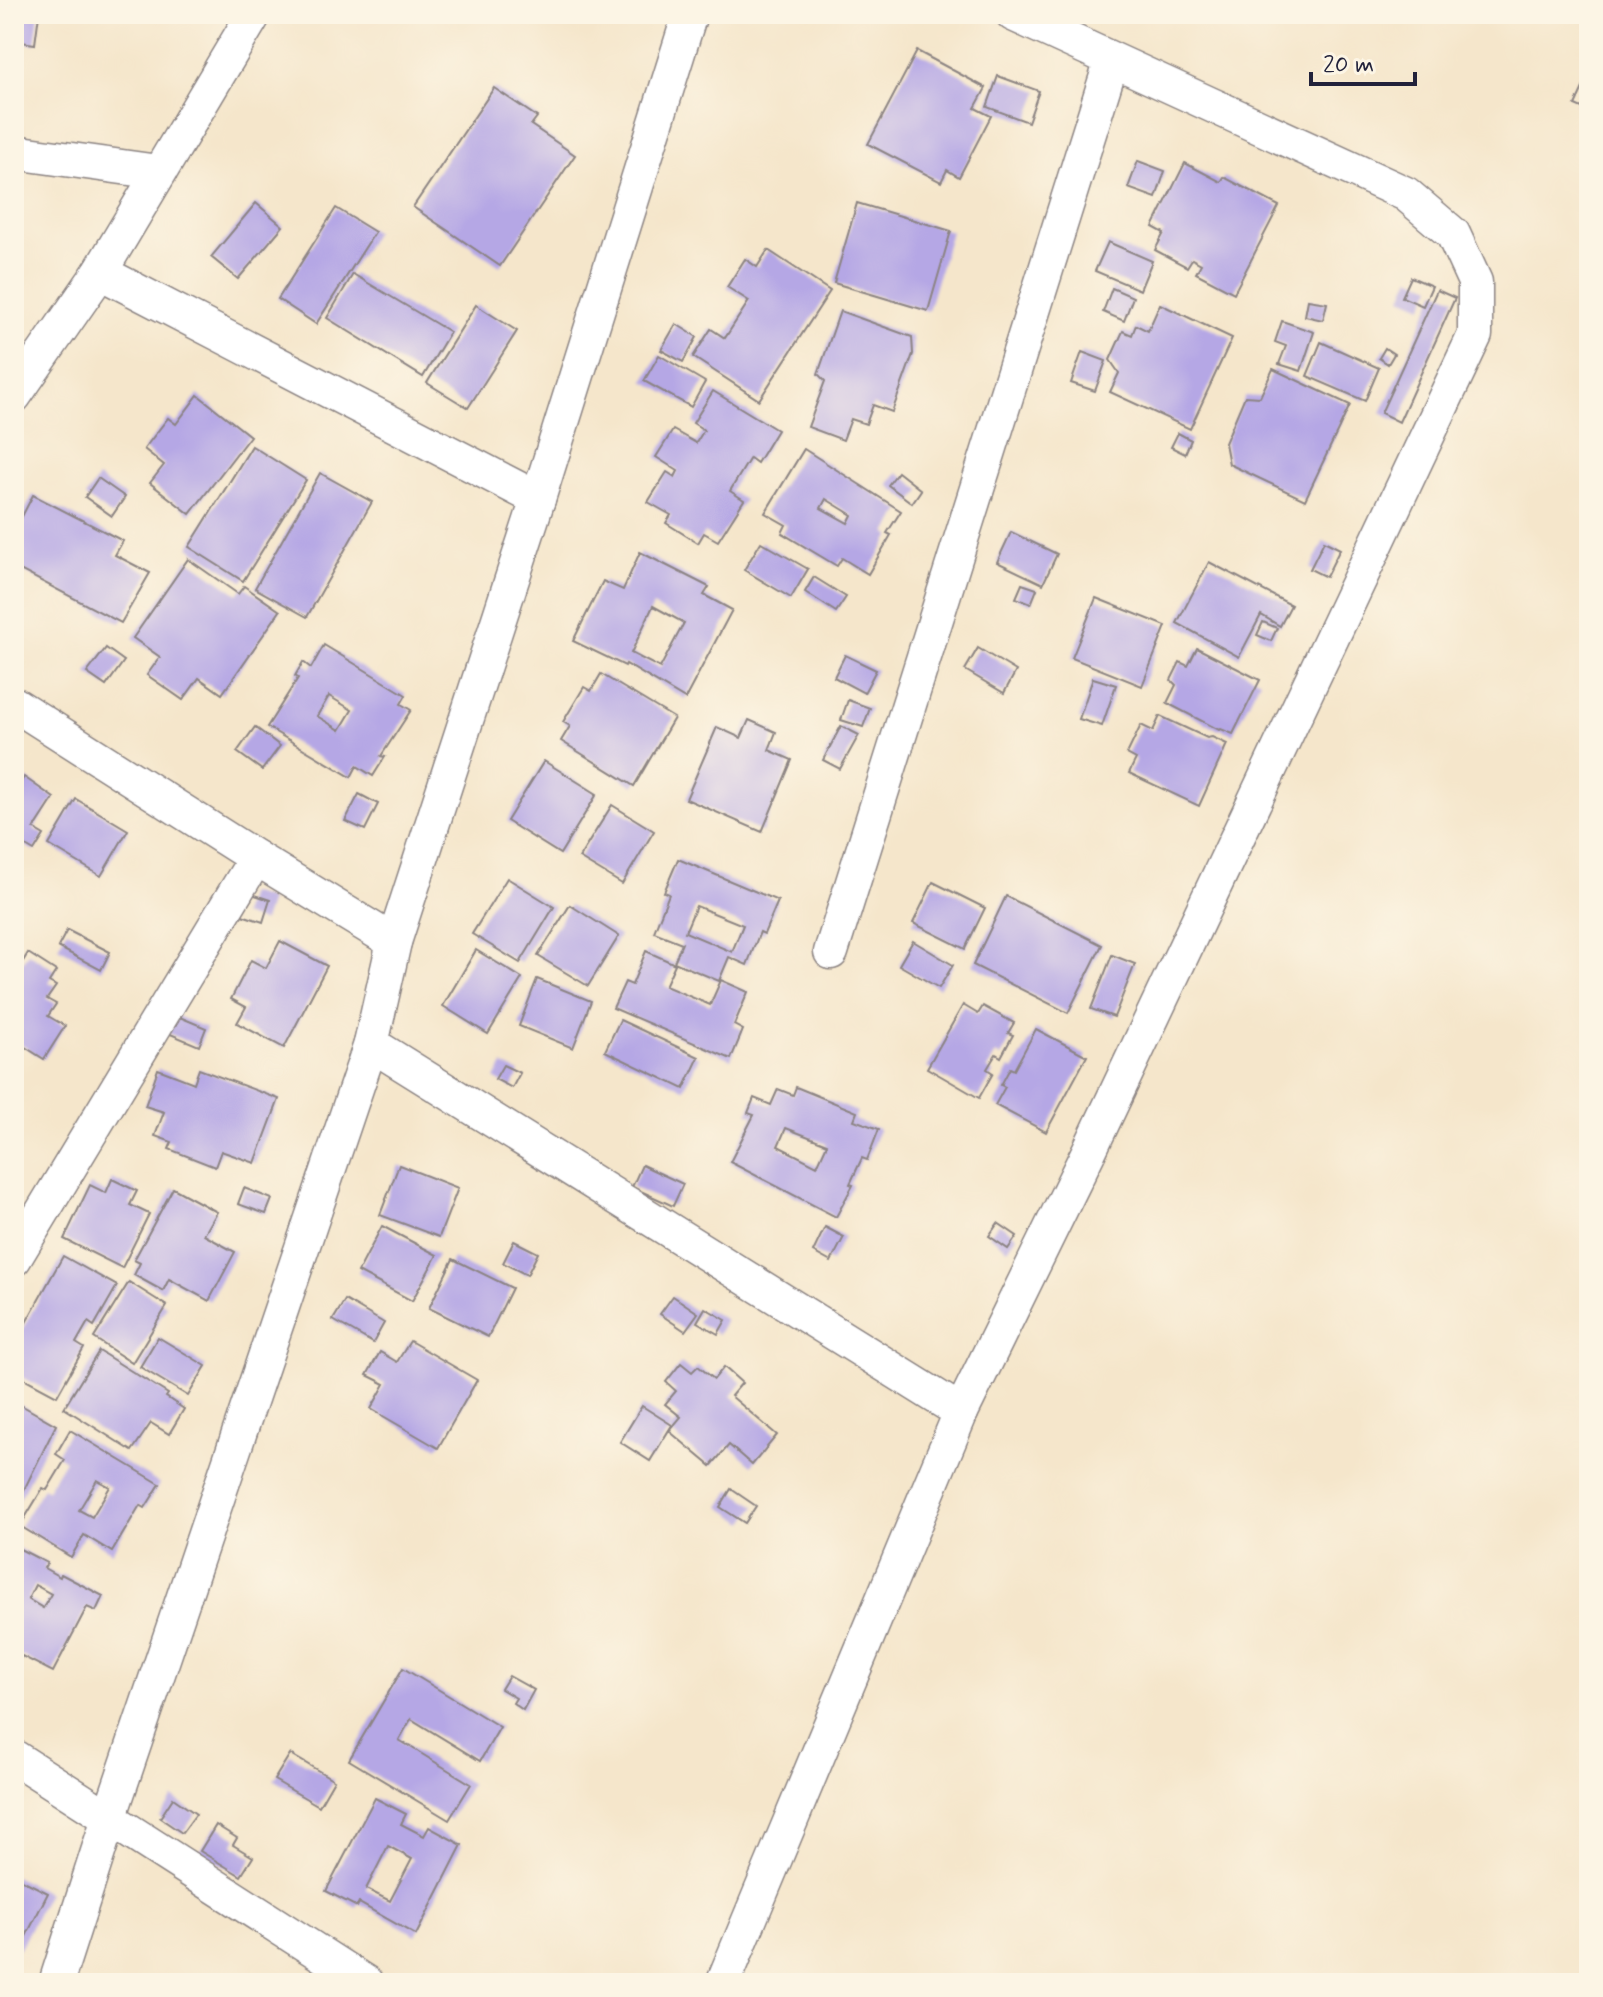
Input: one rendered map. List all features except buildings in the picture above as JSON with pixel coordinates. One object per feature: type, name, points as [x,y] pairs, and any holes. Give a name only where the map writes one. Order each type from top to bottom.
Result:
[{"type":"street","points":[[14,396],[100,272],[254,14]]},
{"type":"street","points":[[56,1983],[371,1044],[394,942],[538,499],[690,14]]},
{"type":"street","points":[[723,1983],[961,1412],[1089,1151],[1475,335],[1475,282],[1453,234],[1406,194],[1013,14]]},
{"type":"street","points":[[831,952],[1112,60]]},
{"type":"street","points":[[14,152],[158,172]]},
{"type":"street","points":[[100,272],[538,499]]},
{"type":"street","points":[[14,704],[394,942]]},
{"type":"street","points":[[14,1259],[256,858]]},
{"type":"street","points":[[371,1044],[961,1412]]},
{"type":"street","points":[[14,1757],[366,1983]]}]
